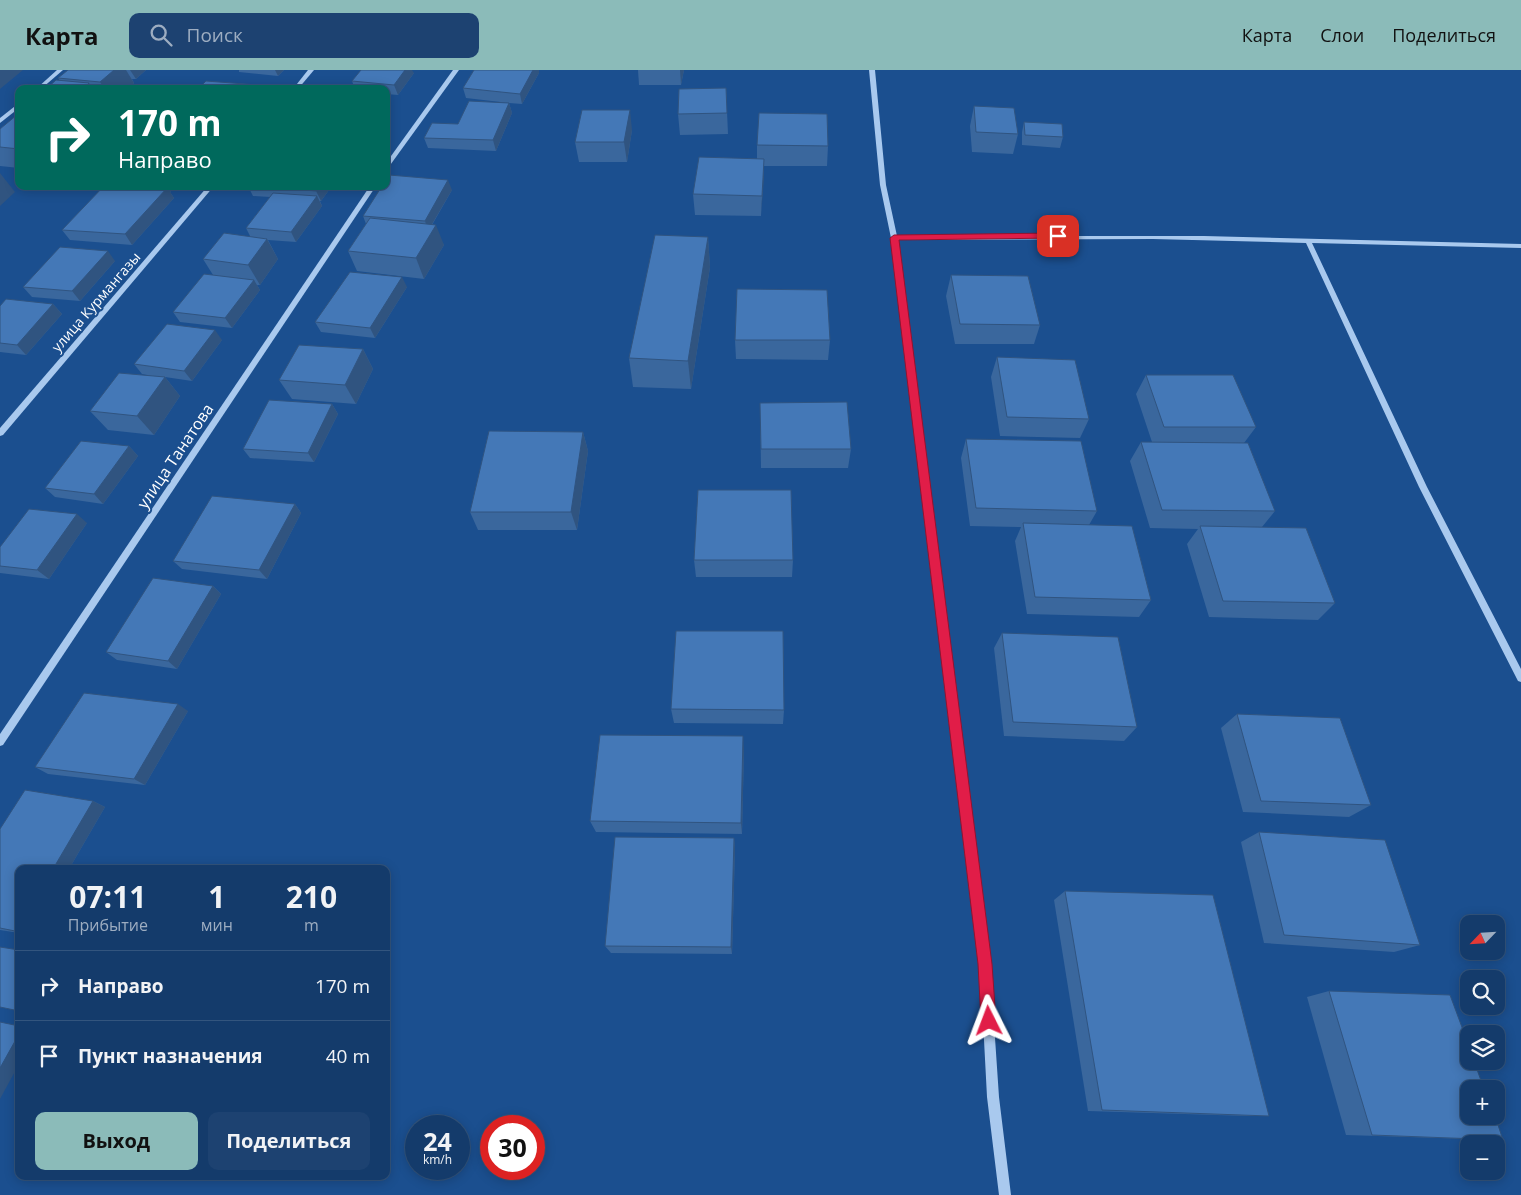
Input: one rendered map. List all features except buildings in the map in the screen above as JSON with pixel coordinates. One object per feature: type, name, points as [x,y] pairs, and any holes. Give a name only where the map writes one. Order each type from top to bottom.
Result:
[{"type":"street","points":[[43,85],[60,70]]},
{"type":"street","points":[[298,85],[311,70]]},
{"type":"street","points":[[390,161],[456,70]]},
{"type":"street","points":[[872,70],[883,185],[894,238],[985,964],[994,1097],[1005,1195]]},
{"type":"street","points":[[0,121],[15,108]]},
{"type":"street","name":"улица Курмангазы","points":[[0,433],[208,190]]},
{"type":"street","name":"улица Танатова","points":[[0,742],[371,190]]},
{"type":"street","points":[[894,238],[1054,236],[1219,237],[1521,246]]},
{"type":"street","points":[[1308,241],[1423,487],[1521,678]]},
{"type":"route","points":[[989,1021],[985,964],[894,238],[1058,236]]}]
